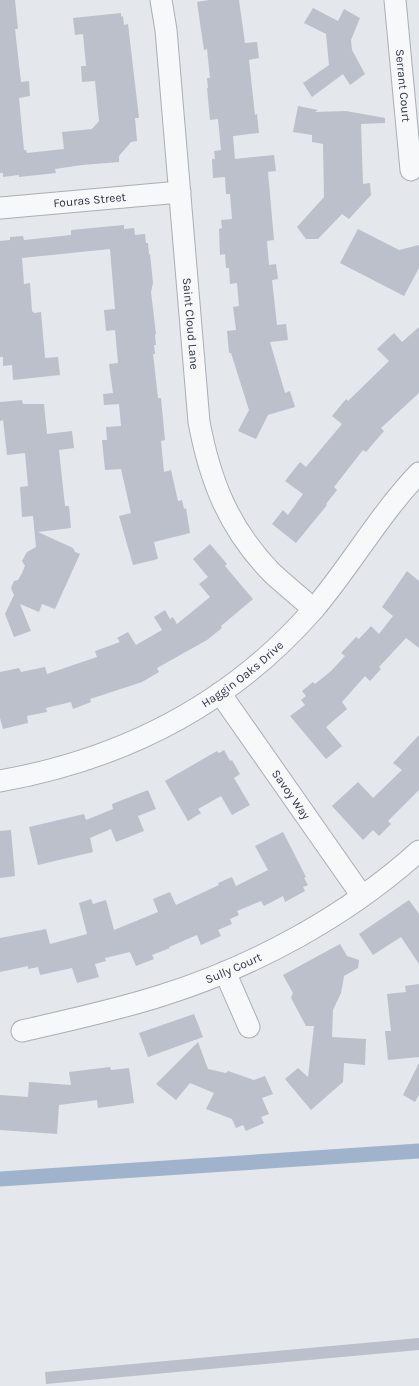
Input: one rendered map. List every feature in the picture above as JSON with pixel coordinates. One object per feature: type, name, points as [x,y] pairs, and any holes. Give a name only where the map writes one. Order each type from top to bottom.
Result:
[{"type":"street","name":"Saint Cloud Lane","points":[[162,0],[166,30],[199,422],[205,455],[212,480],[235,526],[252,551],[272,573],[313,609]]},
{"type":"street","name":"Serrant Court","points":[[395,0],[411,170]]},
{"type":"street","name":"Fouras Street","points":[[0,208],[180,192]]},
{"type":"street","name":"Haggin Oaks Drive","points":[[0,781],[66,767],[108,753],[149,735],[181,718],[220,693],[255,666],[288,636],[313,609],[330,588],[380,518],[419,473]]},
{"type":"street","name":"Savoy Way","points":[[220,693],[362,896]]},
{"type":"street","name":"Sully Court","points":[[22,1031],[112,1010],[163,995],[225,972],[280,946],[319,923],[362,896],[419,851]]},
{"type":"street","points":[[225,972],[249,1027]]},
{"type":"building","points":[[0,0],[15,0],[18,29],[15,29],[21,82],[29,81],[30,96],[19,98],[24,150],[26,150],[27,153],[64,149],[62,132],[92,129],[99,121],[95,81],[82,82],[81,66],[86,66],[83,34],[75,35],[73,18],[121,13],[121,17],[123,16],[124,25],[128,24],[139,118],[135,118],[137,141],[131,142],[119,156],[119,162],[55,169],[56,173],[19,177],[19,175],[3,177],[3,173],[0,173]]},
{"type":"building","points":[[209,0],[239,0],[245,43],[257,42],[259,58],[249,60],[255,115],[257,114],[259,133],[233,136],[235,159],[274,155],[276,171],[268,172],[274,240],[267,241],[269,265],[276,264],[278,279],[272,280],[277,325],[286,324],[288,340],[270,342],[285,393],[290,391],[295,407],[268,415],[256,439],[238,431],[249,410],[231,353],[229,353],[227,331],[236,330],[233,307],[239,306],[237,283],[230,284],[229,268],[226,268],[225,254],[220,255],[219,229],[222,228],[221,220],[232,219],[230,194],[226,194],[225,177],[213,178],[212,159],[215,159],[214,151],[221,150],[218,119],[210,120],[207,78],[210,78],[207,49],[204,50],[197,2]]},
{"type":"building","points":[[313,8],[338,21],[344,9],[360,18],[351,40],[352,50],[365,74],[350,85],[343,74],[312,97],[303,83],[329,65],[326,34],[304,23]]},
{"type":"building","points":[[298,106],[318,110],[315,112],[346,111],[385,118],[385,123],[361,124],[363,184],[370,183],[371,195],[349,219],[342,214],[318,239],[306,239],[297,227],[324,197],[323,144],[312,142],[312,135],[293,132]]},
{"type":"building","points":[[124,225],[124,229],[134,228],[135,235],[145,234],[146,243],[148,243],[153,283],[151,292],[156,334],[156,345],[154,345],[155,354],[153,354],[158,398],[161,398],[165,440],[161,441],[164,472],[171,470],[178,501],[182,500],[184,509],[186,508],[190,533],[154,542],[158,559],[133,565],[119,516],[131,513],[121,469],[105,470],[102,440],[107,440],[106,427],[121,426],[119,404],[104,405],[103,394],[113,393],[109,364],[118,363],[115,330],[106,331],[104,310],[115,309],[110,249],[22,258],[24,284],[30,283],[32,311],[34,313],[41,312],[45,358],[58,357],[60,375],[13,380],[12,365],[3,366],[3,357],[0,357],[0,241],[10,240],[10,237],[23,236],[24,240],[71,235],[71,230]]},
{"type":"building","points":[[358,229],[399,250],[419,245],[419,268],[404,296],[340,263]]},
{"type":"building","points":[[419,327],[419,393],[381,428],[384,431],[366,452],[363,450],[334,487],[337,490],[326,504],[327,505],[296,543],[272,524],[283,510],[288,515],[303,494],[285,481],[300,462],[306,467],[342,424],[332,416],[346,399],[348,401],[389,361],[377,349],[394,333],[402,342]]},
{"type":"building","points":[[22,400],[23,404],[44,404],[47,434],[72,431],[74,448],[59,450],[65,506],[69,506],[71,528],[38,532],[73,548],[75,552],[80,554],[55,609],[42,604],[39,612],[20,604],[31,631],[14,637],[5,614],[14,595],[11,588],[14,581],[18,580],[22,573],[25,566],[22,561],[27,552],[36,547],[33,516],[22,517],[20,487],[28,486],[25,453],[7,455],[3,420],[0,421],[0,402]]},
{"type":"building","points":[[210,544],[227,564],[225,566],[253,599],[221,626],[222,628],[207,640],[157,668],[159,672],[142,682],[90,699],[91,702],[73,709],[71,702],[46,708],[47,712],[27,716],[28,723],[3,729],[0,718],[0,672],[19,668],[21,672],[45,667],[47,674],[97,657],[95,651],[120,642],[117,638],[128,632],[136,645],[162,630],[154,617],[165,610],[170,619],[173,617],[177,624],[210,597],[199,584],[208,577],[193,559]]},
{"type":"building","points":[[407,571],[419,581],[419,648],[406,638],[379,667],[381,669],[370,681],[365,676],[342,702],[347,709],[326,727],[342,746],[326,759],[290,716],[305,705],[301,700],[306,696],[302,691],[313,682],[315,684],[331,671],[345,656],[341,653],[356,637],[359,639],[371,626],[379,634],[393,616],[382,607]]},
{"type":"building","points":[[419,735],[419,790],[388,821],[391,824],[379,836],[373,830],[363,840],[332,806],[358,782],[373,798],[402,770],[393,763]]},
{"type":"building","points":[[224,750],[240,774],[234,778],[250,805],[232,815],[221,796],[198,809],[201,813],[188,821],[165,781],[217,751],[219,753]]},
{"type":"building","points":[[148,790],[156,809],[138,816],[144,831],[116,842],[111,829],[90,838],[93,852],[38,865],[29,827],[84,814],[86,820],[113,809],[112,804]]},
{"type":"building","points":[[11,830],[15,876],[0,878],[0,831]]},
{"type":"building","points":[[283,832],[306,877],[304,878],[308,885],[303,887],[305,891],[285,902],[283,896],[264,906],[261,901],[237,911],[239,915],[230,919],[232,924],[218,930],[221,936],[201,945],[197,935],[152,955],[154,959],[136,966],[130,952],[105,958],[106,961],[95,964],[99,977],[77,983],[72,968],[40,975],[38,967],[28,969],[28,966],[0,972],[0,938],[46,929],[50,944],[87,934],[79,903],[91,899],[93,904],[106,900],[114,930],[158,912],[153,899],[170,892],[176,905],[219,885],[218,883],[232,877],[236,886],[268,870],[255,846]]},
{"type":"building","points":[[409,900],[419,914],[419,964],[401,937],[373,955],[359,934]]},
{"type":"building","points":[[340,944],[347,956],[359,960],[358,968],[344,976],[341,993],[333,1010],[332,1037],[366,1039],[365,1065],[344,1063],[343,1082],[311,1110],[285,1079],[298,1068],[308,1077],[314,1026],[306,1026],[291,998],[293,993],[283,975]]},
{"type":"building","points":[[419,984],[419,1057],[388,1060],[385,1031],[391,1031],[387,994],[406,992],[405,986]]},
{"type":"building","points":[[194,1014],[203,1037],[148,1057],[139,1033]]},
{"type":"building","points":[[198,1042],[208,1069],[226,1073],[228,1071],[254,1080],[265,1076],[273,1094],[262,1098],[269,1114],[261,1117],[264,1123],[246,1131],[243,1125],[236,1128],[232,1119],[206,1109],[214,1093],[190,1083],[176,1100],[156,1084]]},
{"type":"building","points":[[419,1063],[419,1095],[415,1102],[403,1095]]},
{"type":"building","points":[[110,1067],[111,1070],[129,1068],[134,1103],[98,1108],[97,1100],[59,1105],[57,1134],[0,1130],[0,1095],[28,1097],[29,1082],[71,1085],[69,1072]]},
{"type":"building","points":[[419,1338],[419,1350],[46,1384],[45,1372]]},
{"type":"waterway","points":[[0,1179],[419,1151]]}]
